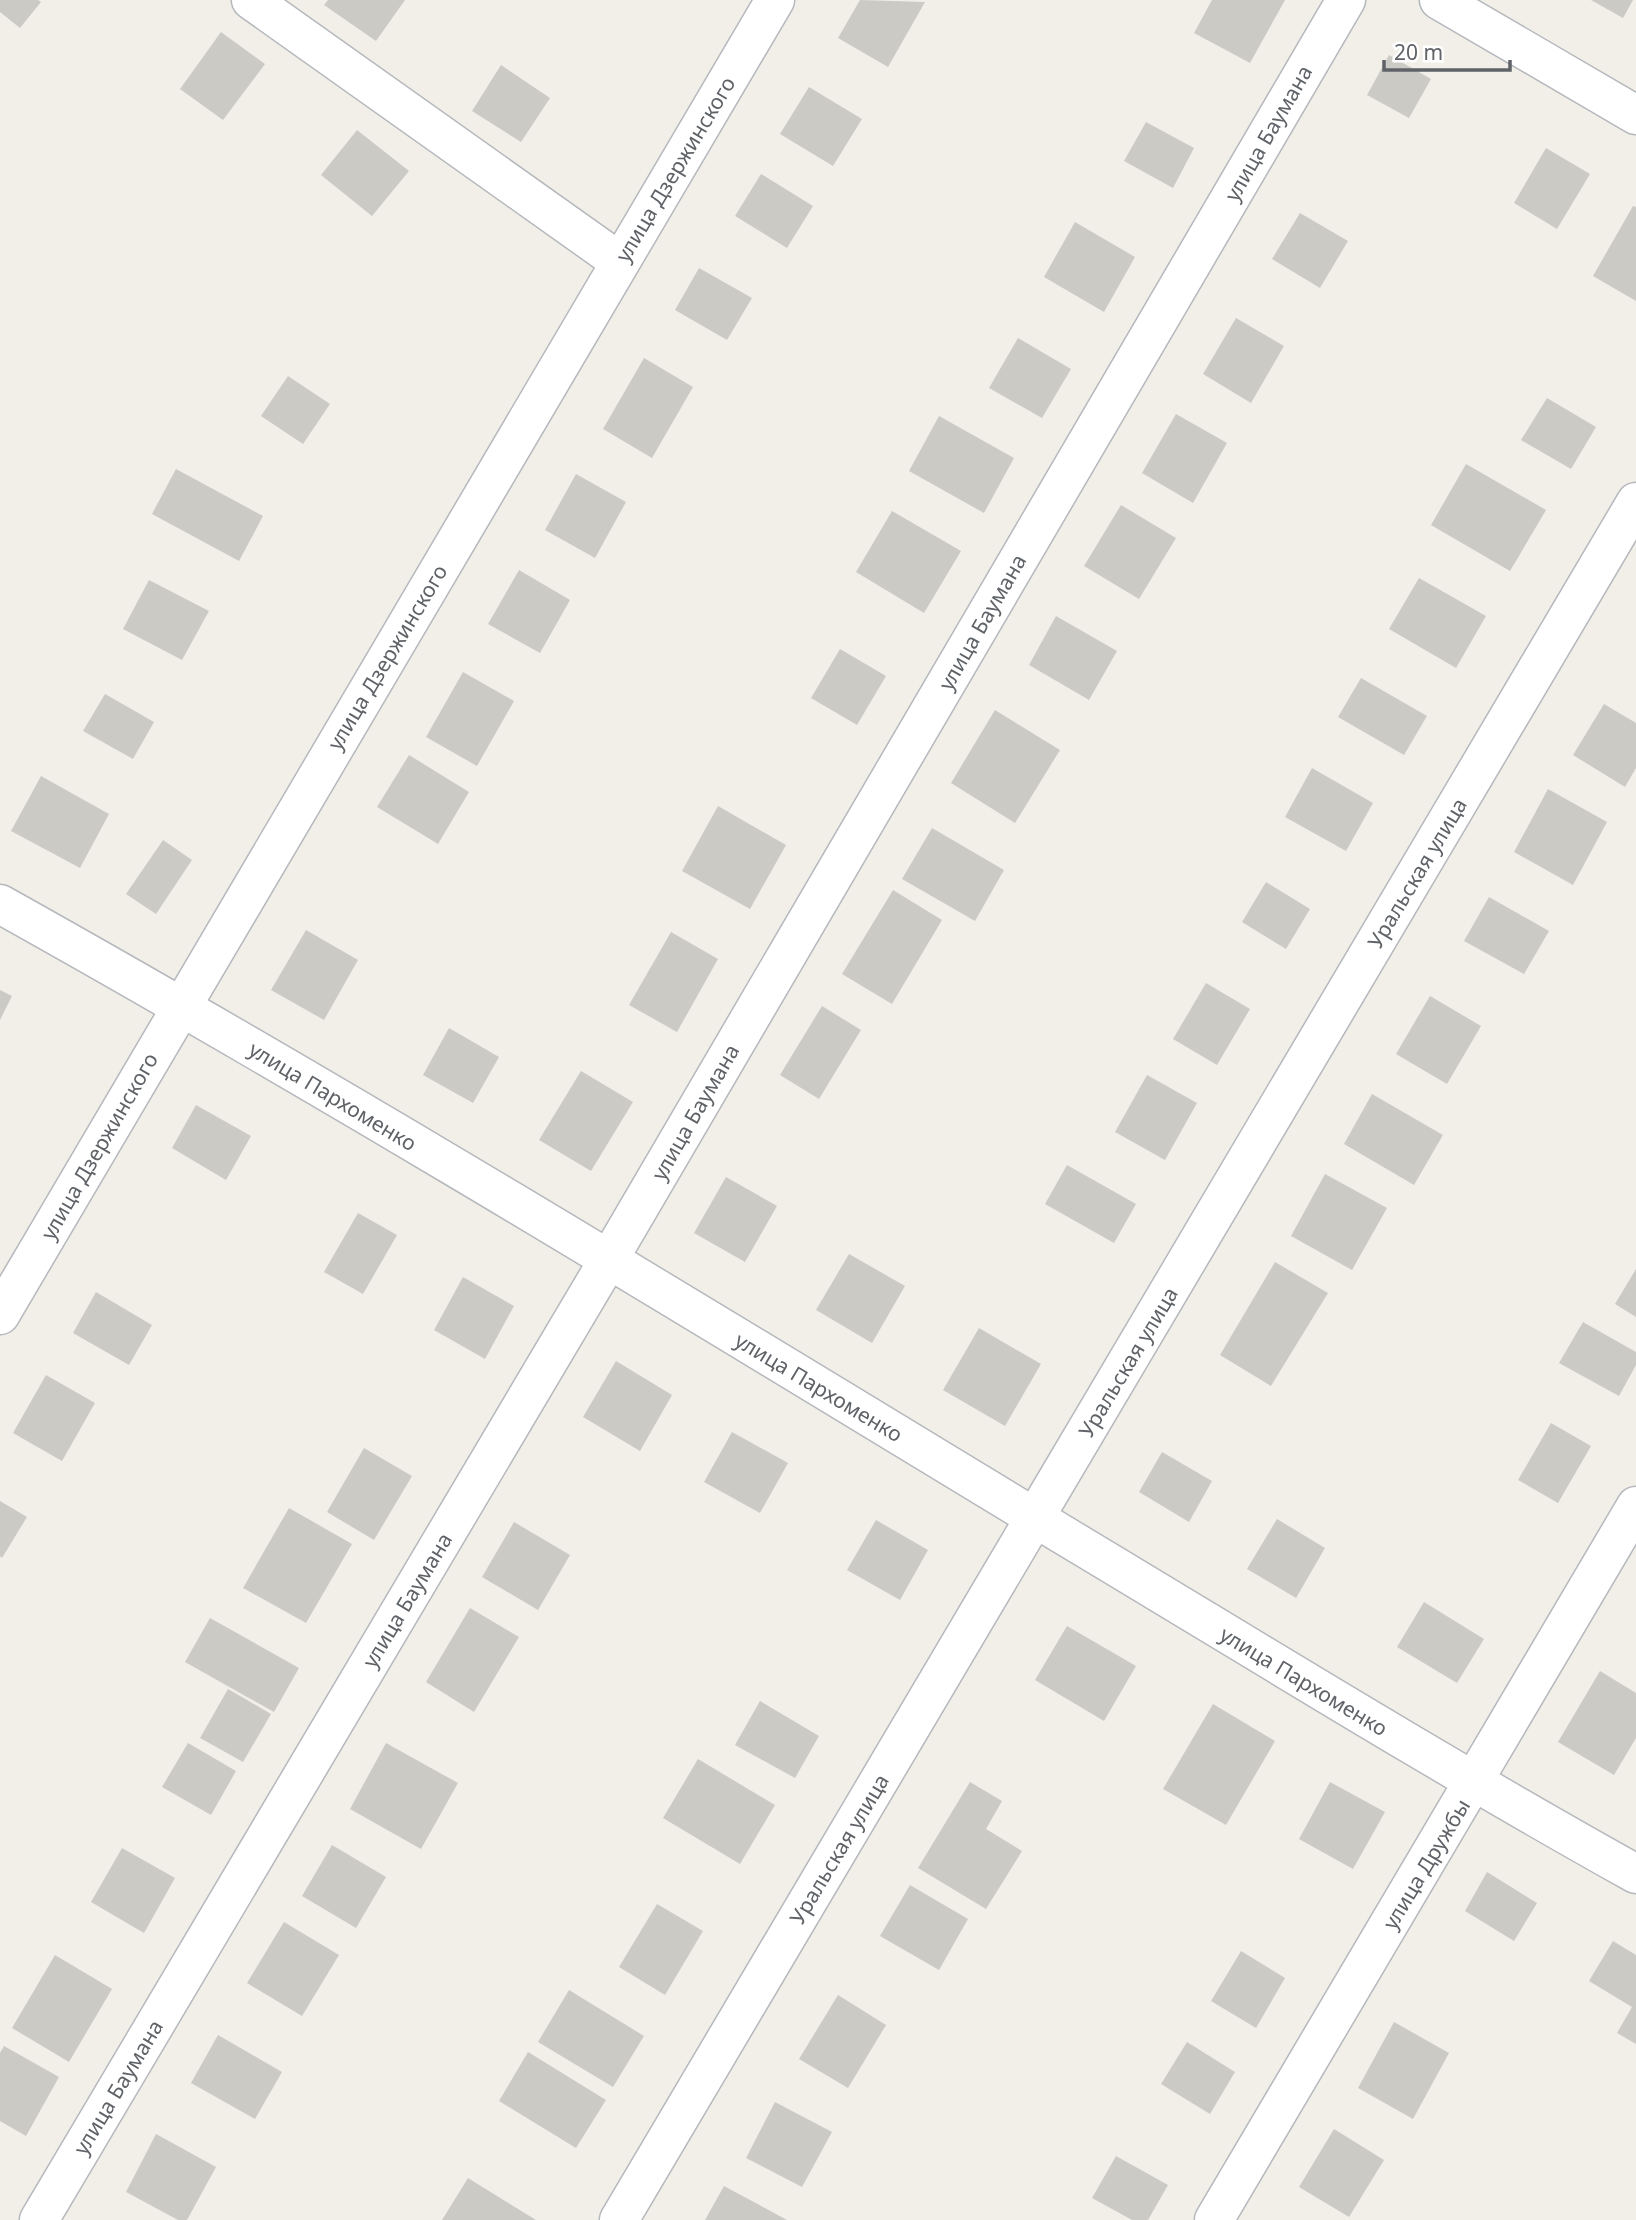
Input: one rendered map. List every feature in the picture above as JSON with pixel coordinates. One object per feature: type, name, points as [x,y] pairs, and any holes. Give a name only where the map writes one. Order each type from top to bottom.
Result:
[{"type":"street","points":[[251,0],[620,262]]},
{"type":"street","name":"улица Дзержинского","points":[[0,1315],[775,0]]},
{"type":"street","name":"улица Баумана","points":[[39,2220],[609,1259],[1346,0]]},
{"type":"street","points":[[1440,0],[1636,115]]},
{"type":"street","name":"Уральская улица","points":[[619,2220],[1636,502]]},
{"type":"street","name":"улица Пархоменко","points":[[0,904],[181,1005],[609,1259],[1474,1783],[1636,1874]]},
{"type":"street","name":"улица Дружбы","points":[[1214,2220],[1636,1506]]},
{"type":"building","points":[[0,0],[41,2],[20,28],[0,12]]},
{"type":"building","points":[[328,0],[405,0],[376,41],[324,5]]},
{"type":"building","points":[[860,0],[925,2],[888,67],[838,38]]},
{"type":"building","points":[[1212,0],[1285,0],[1250,63],[1194,33]]},
{"type":"building","points":[[1591,0],[1633,0],[1623,18]]},
{"type":"building","points":[[221,32],[265,64],[223,120],[180,89]]},
{"type":"building","points":[[1389,55],[1431,79],[1409,118],[1367,95]]},
{"type":"building","points":[[501,65],[550,98],[521,142],[472,111]]},
{"type":"building","points":[[809,87],[862,119],[833,166],[780,134]]},
{"type":"building","points":[[1146,122],[1194,148],[1173,188],[1124,161]]},
{"type":"building","points":[[357,130],[409,171],[372,216],[321,175]]},
{"type":"building","points":[[1546,148],[1590,174],[1557,229],[1514,203]]},
{"type":"building","points":[[761,174],[813,206],[787,248],[735,216]]},
{"type":"building","points":[[1633,206],[1636,207],[1636,301],[1593,276]]},
{"type":"building","points":[[1300,213],[1348,241],[1320,288],[1272,259]]},
{"type":"building","points":[[1075,222],[1135,257],[1104,312],[1044,277]]},
{"type":"building","points":[[699,268],[752,298],[727,340],[675,310]]},
{"type":"building","points":[[1236,318],[1284,346],[1251,403],[1203,374]]},
{"type":"building","points":[[1018,338],[1071,369],[1042,418],[989,388]]},
{"type":"building","points":[[644,358],[693,387],[652,458],[603,429]]},
{"type":"building","points":[[288,376],[330,404],[303,444],[261,416]]},
{"type":"building","points":[[1547,398],[1596,427],[1571,469],[1521,440]]},
{"type":"building","points":[[1176,414],[1227,443],[1193,503],[1142,473]]},
{"type":"building","points":[[939,416],[1014,458],[984,513],[909,471]]},
{"type":"building","points":[[1466,464],[1546,510],[1510,571],[1431,525]]},
{"type":"building","points":[[176,469],[263,516],[239,561],[152,514]]},
{"type":"building","points":[[576,474],[626,502],[595,558],[545,530]]},
{"type":"building","points":[[1121,505],[1176,538],[1139,599],[1084,566]]},
{"type":"building","points":[[892,511],[961,551],[924,613],[856,572]]},
{"type":"building","points":[[519,570],[570,600],[540,653],[488,624]]},
{"type":"building","points":[[1419,578],[1486,616],[1456,668],[1389,629]]},
{"type":"building","points":[[149,580],[209,611],[182,660],[123,629]]},
{"type":"building","points":[[1056,616],[1117,651],[1089,700],[1029,665]]},
{"type":"building","points":[[840,649],[886,676],[857,725],[811,698]]},
{"type":"building","points":[[463,672],[514,701],[477,766],[426,737]]},
{"type":"building","points":[[1361,678],[1427,716],[1404,755],[1338,717]]},
{"type":"building","points":[[105,694],[154,722],[133,759],[83,731]]},
{"type":"building","points":[[1604,704],[1636,723],[1636,768],[1625,787],[1573,755]]},
{"type":"building","points":[[995,710],[1060,750],[1015,823],[951,783]]},
{"type":"building","points":[[409,755],[469,792],[438,844],[377,807]]},
{"type":"building","points":[[1312,768],[1373,803],[1346,851],[1285,817]]},
{"type":"building","points":[[41,776],[109,814],[80,868],[11,831]]},
{"type":"building","points":[[1548,789],[1607,822],[1573,885],[1514,852]]},
{"type":"building","points":[[718,806],[786,845],[750,909],[682,871]]},
{"type":"building","points":[[932,828],[1004,870],[975,921],[902,879]]},
{"type":"building","points":[[163,840],[192,860],[156,914],[126,894]]},
{"type":"building","points":[[1266,882],[1310,909],[1286,949],[1242,922]]},
{"type":"building","points":[[893,890],[942,920],[892,1004],[842,974]]},
{"type":"building","points":[[1489,897],[1549,931],[1524,974],[1464,941]]},
{"type":"building","points":[[306,930],[358,960],[324,1020],[271,990]]},
{"type":"building","points":[[671,932],[718,959],[677,1032],[629,1005]]},
{"type":"building","points":[[1206,983],[1250,1009],[1217,1065],[1173,1039]]},
{"type":"building","points":[[0,990],[12,996],[0,1020]]},
{"type":"building","points":[[1430,996],[1481,1026],[1447,1084],[1396,1054]]},
{"type":"building","points":[[822,1006],[861,1030],[819,1099],[780,1075]]},
{"type":"building","points":[[449,1028],[499,1057],[473,1103],[423,1075]]},
{"type":"building","points":[[581,1071],[633,1102],[591,1171],[539,1140]]},
{"type":"building","points":[[1147,1075],[1197,1103],[1165,1160],[1115,1132]]},
{"type":"building","points":[[1372,1094],[1443,1135],[1414,1185],[1344,1144]]},
{"type":"building","points":[[196,1105],[251,1136],[226,1180],[172,1148]]},
{"type":"building","points":[[1067,1165],[1136,1204],[1114,1243],[1045,1204]]},
{"type":"building","points":[[1325,1174],[1387,1208],[1352,1270],[1291,1236]]},
{"type":"building","points":[[726,1177],[777,1206],[745,1262],[694,1233]]},
{"type":"building","points":[[358,1213],[397,1235],[363,1294],[324,1272]]},
{"type":"building","points":[[849,1254],[905,1286],[872,1343],[816,1310]]},
{"type":"building","points":[[1275,1262],[1328,1293],[1271,1386],[1220,1355]]},
{"type":"building","points":[[1636,1269],[1636,1317],[1615,1304]]},
{"type":"building","points":[[463,1277],[514,1306],[485,1359],[434,1330]]},
{"type":"building","points":[[96,1292],[152,1325],[129,1365],[73,1333]]},
{"type":"building","points":[[1583,1322],[1636,1352],[1636,1365],[1619,1396],[1559,1363]]},
{"type":"building","points":[[979,1328],[1041,1364],[1005,1426],[943,1390]]},
{"type":"building","points":[[616,1361],[672,1395],[640,1451],[583,1417]]},
{"type":"building","points":[[46,1375],[95,1403],[62,1461],[13,1433]]},
{"type":"building","points":[[1551,1423],[1591,1446],[1558,1503],[1518,1480]]},
{"type":"building","points":[[732,1432],[788,1463],[760,1513],[704,1482]]},
{"type":"building","points":[[364,1448],[412,1476],[374,1540],[327,1512]]},
{"type":"building","points":[[1162,1452],[1212,1481],[1189,1522],[1139,1492]]},
{"type":"building","points":[[0,1501],[27,1517],[2,1558],[0,1556]]},
{"type":"building","points":[[289,1508],[352,1544],[306,1623],[243,1588]]},
{"type":"building","points":[[1277,1519],[1325,1548],[1296,1598],[1247,1569]]},
{"type":"building","points":[[876,1520],[928,1550],[900,1600],[847,1570]]},
{"type":"building","points":[[514,1522],[570,1555],[538,1610],[482,1577]]},
{"type":"building","points":[[1424,1602],[1484,1639],[1457,1683],[1397,1647]]},
{"type":"building","points":[[470,1608],[519,1637],[474,1712],[426,1682]]},
{"type":"building","points":[[210,1618],[299,1668],[274,1712],[185,1662]]},
{"type":"building","points":[[1067,1626],[1136,1666],[1104,1721],[1035,1680]]},
{"type":"building","points":[[1600,1671],[1636,1693],[1636,1738],[1614,1775],[1558,1742]]},
{"type":"building","points":[[228,1689],[271,1714],[243,1762],[200,1738]]},
{"type":"building","points":[[760,1701],[819,1736],[795,1778],[735,1745]]},
{"type":"building","points":[[1213,1704],[1275,1741],[1226,1825],[1163,1789]]},
{"type":"building","points":[[188,1743],[236,1771],[211,1815],[162,1787]]},
{"type":"building","points":[[386,1743],[458,1783],[421,1849],[350,1809]]},
{"type":"building","points":[[698,1759],[775,1805],[740,1864],[663,1818]]},
{"type":"building","points":[[970,1782],[1002,1801],[986,1829],[1022,1851],[986,1909],[918,1868]]},
{"type":"building","points":[[1330,1782],[1385,1812],[1353,1869],[1299,1839]]},
{"type":"building","points":[[332,1845],[386,1877],[356,1928],[302,1896]]},
{"type":"building","points":[[122,1848],[175,1878],[144,1933],[91,1902]]},
{"type":"building","points":[[1487,1872],[1537,1903],[1514,1941],[1465,1911]]},
{"type":"building","points":[[910,1885],[968,1919],[939,1970],[880,1936]]},
{"type":"building","points":[[657,1904],[703,1931],[665,1995],[619,1967]]},
{"type":"building","points":[[284,1922],[339,1955],[302,2016],[247,1983]]},
{"type":"building","points":[[1613,1941],[1636,1955],[1636,2044],[1617,2033],[1632,2007],[1589,1981]]},
{"type":"building","points":[[1241,1951],[1285,1978],[1256,2028],[1211,2001]]},
{"type":"building","points":[[55,1955],[112,1989],[69,2062],[12,2028]]},
{"type":"building","points":[[569,1990],[644,2036],[613,2087],[538,2042]]},
{"type":"building","points":[[838,1995],[886,2025],[848,2088],[799,2059]]},
{"type":"building","points":[[1394,2022],[1449,2053],[1413,2119],[1358,2088]]},
{"type":"building","points":[[218,2035],[282,2072],[255,2119],[191,2083]]},
{"type":"building","points":[[1187,2042],[1235,2072],[1210,2114],[1161,2084]]},
{"type":"building","points":[[4,2046],[59,2077],[26,2136],[0,2121],[0,2053]]},
{"type":"building","points":[[528,2052],[606,2100],[576,2148],[499,2101]]},
{"type":"building","points":[[775,2102],[832,2132],[802,2187],[746,2158]]},
{"type":"building","points":[[1334,2129],[1384,2160],[1349,2217],[1299,2187]]},
{"type":"building","points":[[156,2134],[216,2167],[187,2220],[178,2220],[126,2192]]},
{"type":"building","points":[[1116,2156],[1168,2185],[1148,2220],[1132,2220],[1092,2198]]},
{"type":"building","points":[[468,2178],[536,2220],[442,2220]]},
{"type":"building","points":[[724,2186],[787,2220],[705,2220]]}]
